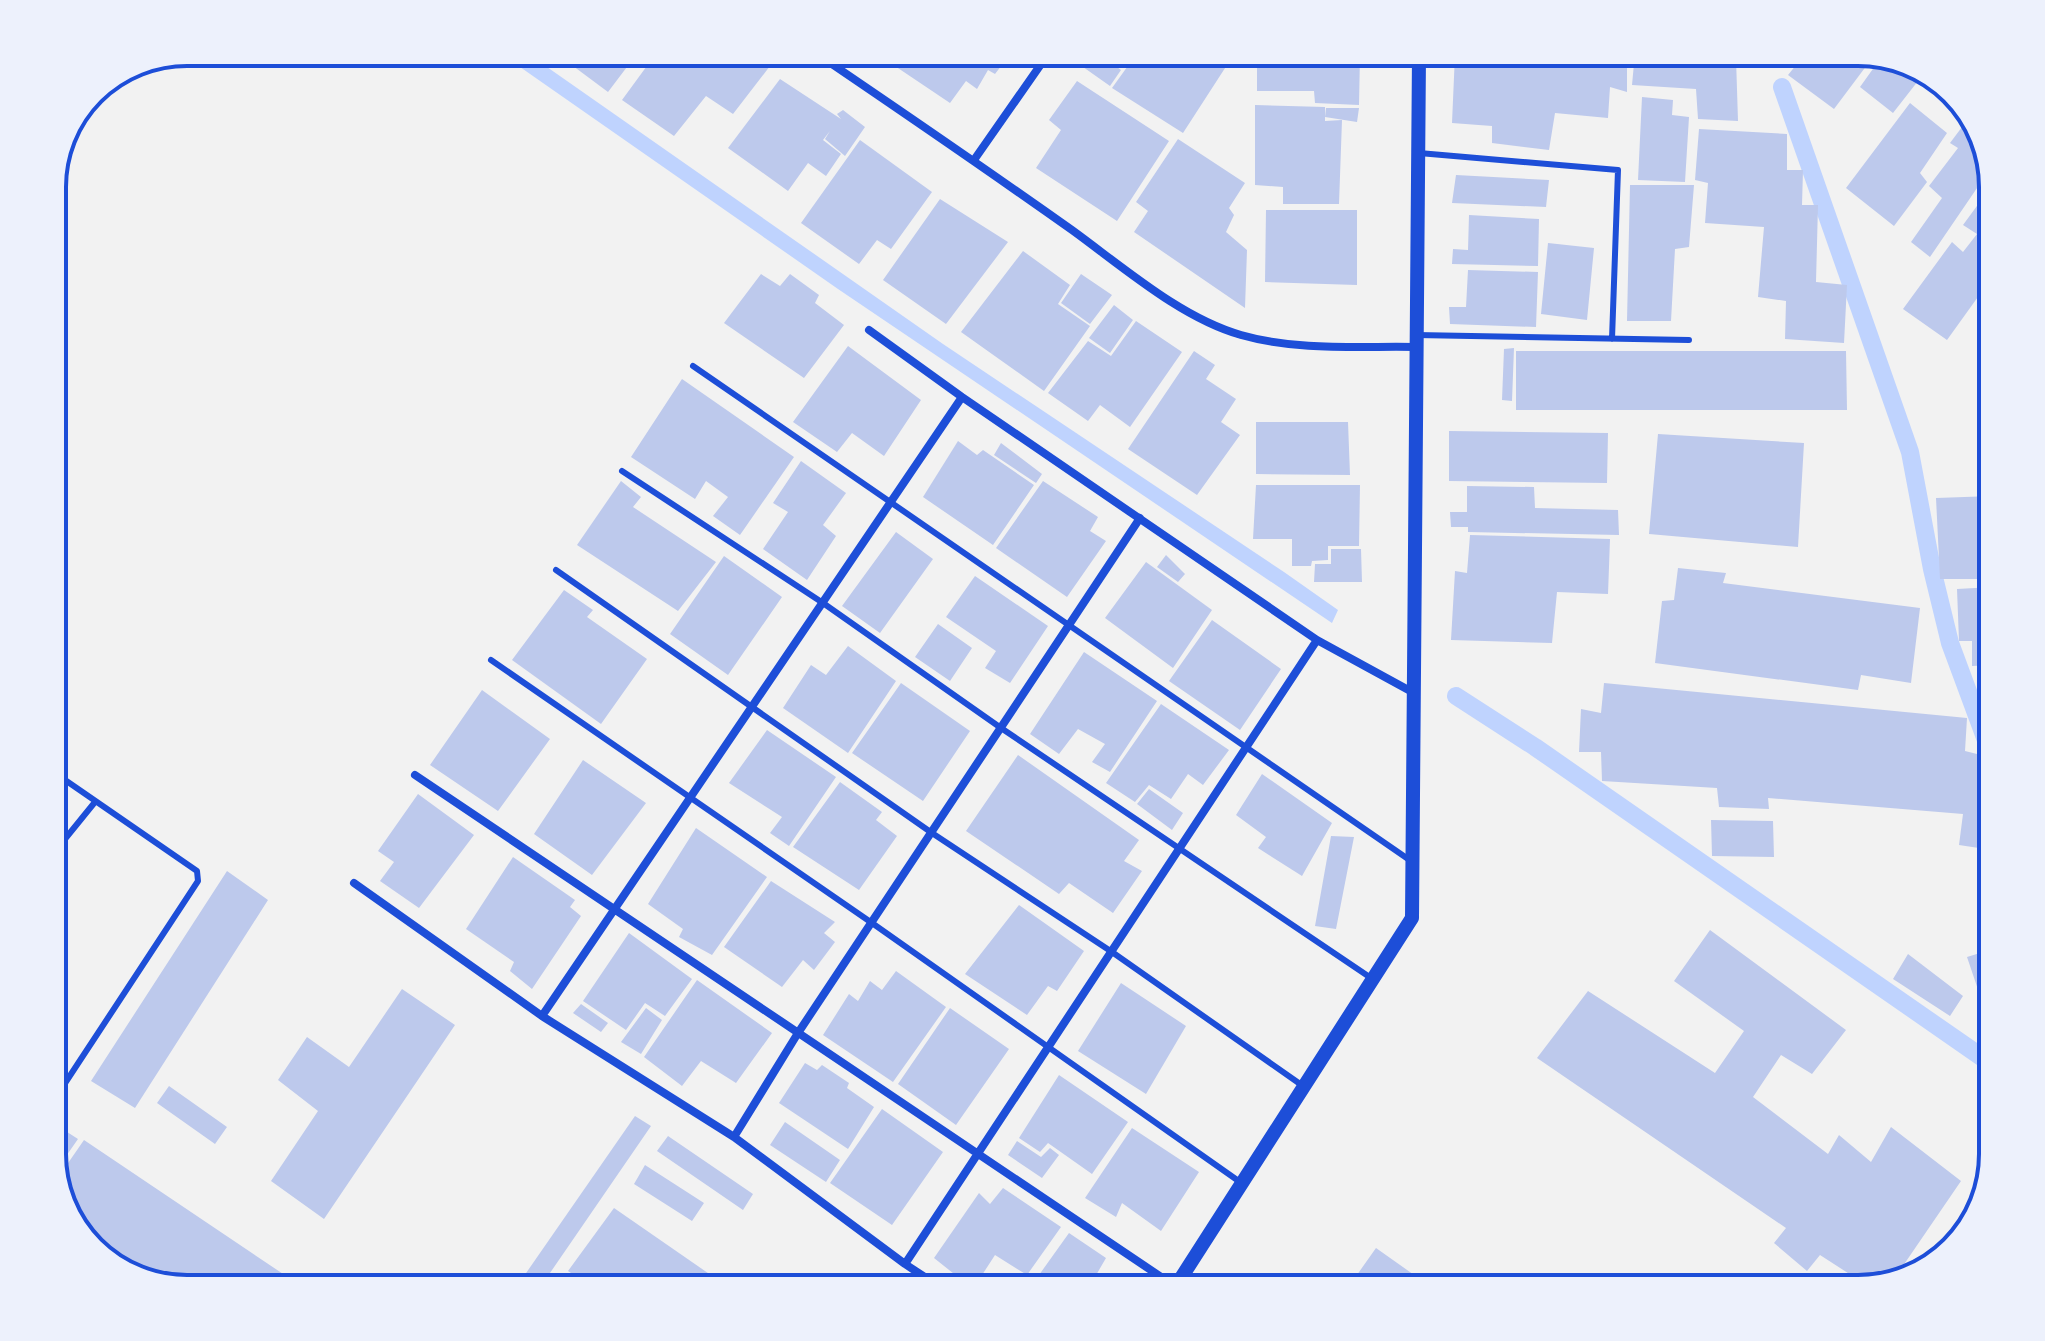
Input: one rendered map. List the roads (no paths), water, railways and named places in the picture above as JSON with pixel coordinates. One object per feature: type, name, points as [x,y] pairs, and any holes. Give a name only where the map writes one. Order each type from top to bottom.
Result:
[{"type":"street","points":[[835,66],[1178,305],[1220,328],[1244,336],[1311,345],[1416,341]]},
{"type":"street","points":[[974,160],[1040,66]]},
{"type":"street","points":[[1183,1275],[1412,918],[1419,66]]},
{"type":"street","points":[[869,330],[1317,640],[1414,693]]},
{"type":"street","points":[[542,1016],[962,397]]},
{"type":"street","points":[[734,1137],[798,1033],[1140,518]]},
{"type":"street","points":[[905,1264],[1317,640]]},
{"type":"street","points":[[415,775],[1156,1275]]},
{"type":"street","points":[[354,883],[542,1016],[734,1137],[922,1275]]},
{"type":"lane","points":[[1419,153],[1618,170],[1612,339]]},
{"type":"lane","points":[[1416,341],[1689,340]]},
{"type":"lane","points":[[693,366],[1412,861]]},
{"type":"lane","points":[[622,471],[823,603],[1001,728],[1373,979]]},
{"type":"lane","points":[[556,570],[932,833],[1112,952],[1304,1087]]},
{"type":"lane","points":[[491,660],[872,923],[1241,1184]]},
{"type":"lane","points":[[66,781],[197,871],[198,881],[66,1082]]},
{"type":"lane","points":[[66,838],[95,802]]},
{"type":"water","points":[[519,66],[546,66],[943,344],[1338,610],[1332,623],[838,289]]},
{"type":"waterway","points":[[1782,87],[1910,452],[1932,569],[1950,643],[1979,721]]},
{"type":"waterway","points":[[1456,696],[1535,747],[1979,1055]]}]
